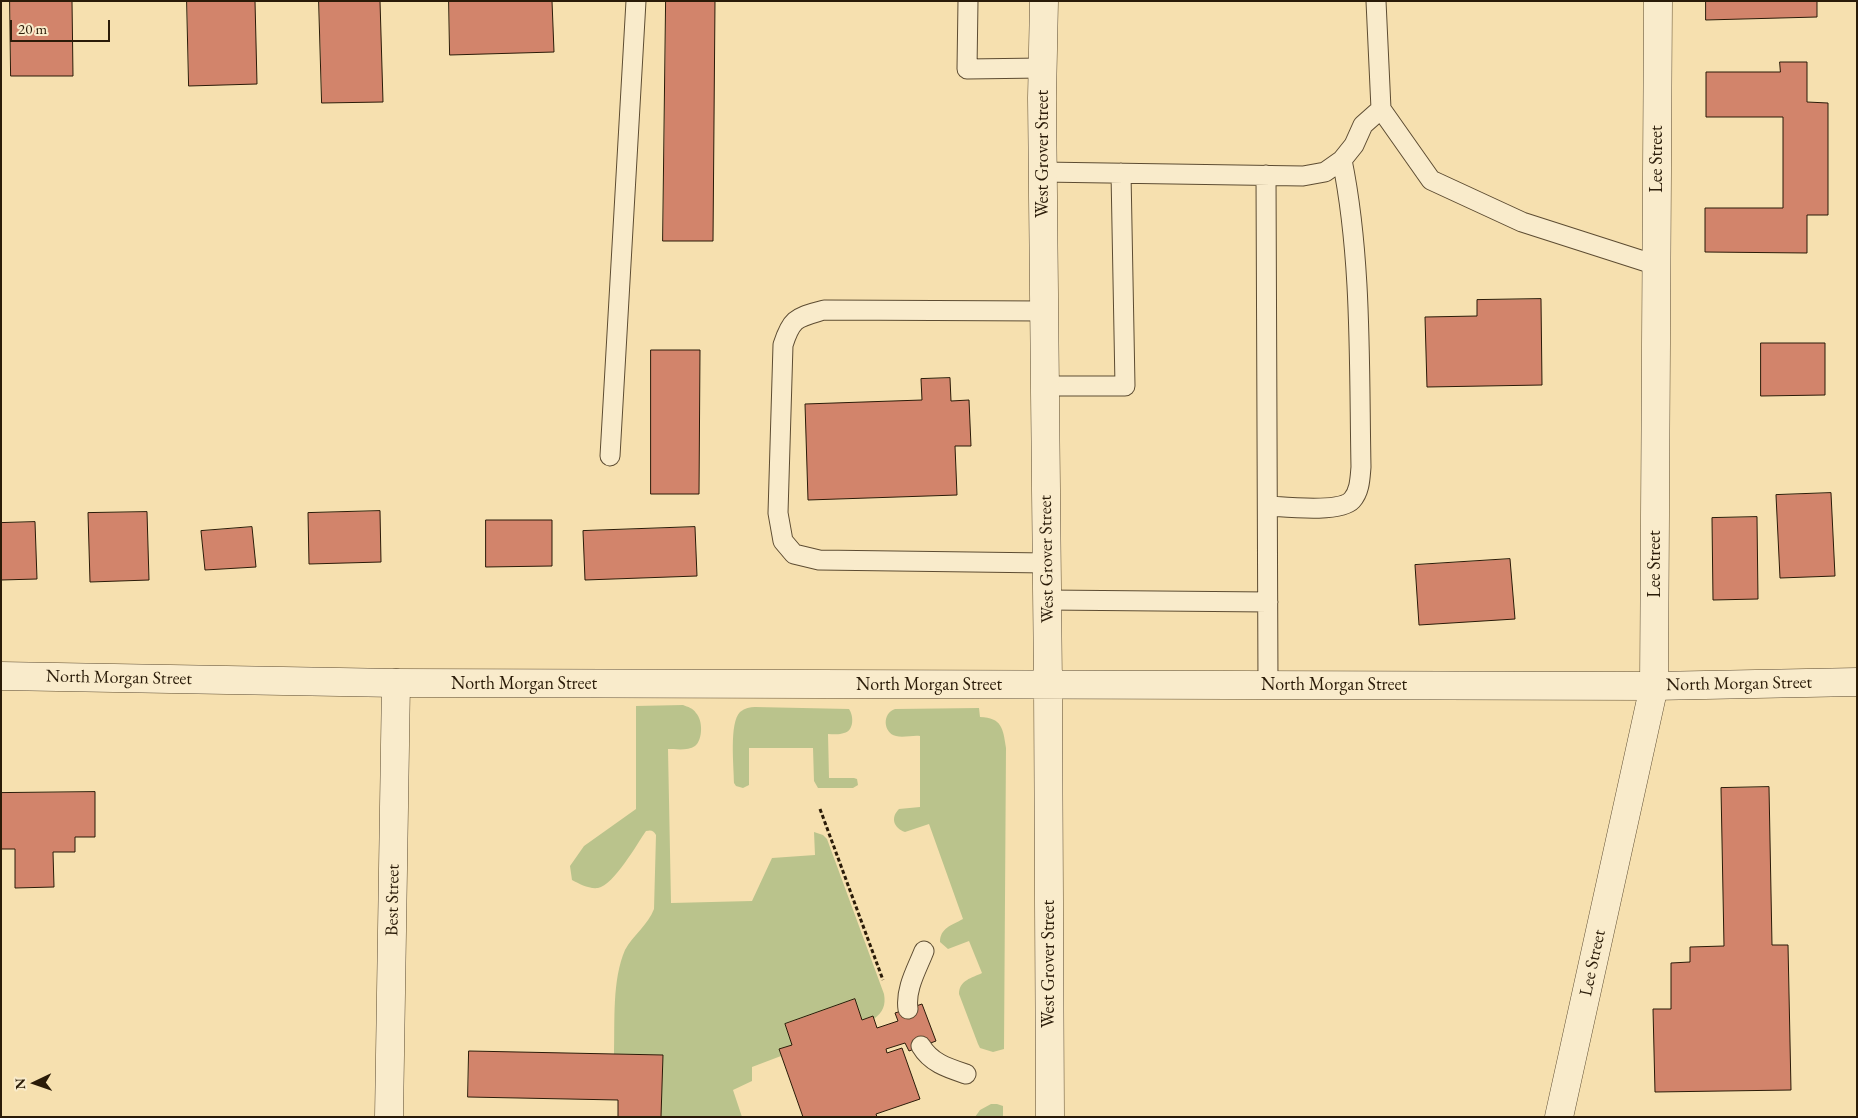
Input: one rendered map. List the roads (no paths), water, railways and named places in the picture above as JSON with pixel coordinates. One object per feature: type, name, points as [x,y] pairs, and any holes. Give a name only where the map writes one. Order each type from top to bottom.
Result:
[{"type":"street","name":"West Grover Street","points":[[1044,1],[1042,172],[1047,563],[1050,1117]]},
{"type":"street","name":"Lee Street","points":[[1559,1117],[1654,686],[1658,1]]},
{"type":"street","name":"North Morgan Street","points":[[1,676],[396,683],[1654,686],[1857,682]]},
{"type":"street","name":"Best Street","points":[[389,1117],[396,683]]},
{"type":"lane","points":[[610,456],[636,1]]},
{"type":"lane","points":[[968,1],[967,69],[1042,68]]},
{"type":"lane","points":[[1376,1],[1382,109],[1431,180],[1522,222],[1656,265]]},
{"type":"lane","points":[[1042,172],[1302,176],[1325,172],[1342,160],[1354,145],[1363,125],[1382,109]]},
{"type":"lane","points":[[1268,506],[1331,508],[1343,506],[1356,495],[1359,485],[1361,467],[1357,299],[1350,218],[1342,160]]},
{"type":"lane","points":[[1045,386],[1125,386],[1121,173]]},
{"type":"lane","points":[[1266,175],[1268,685]]},
{"type":"lane","points":[[1044,311],[824,310],[802,317],[789,326],[783,344],[778,513],[783,541],[794,554],[819,560],[1047,563]]},
{"type":"lane","points":[[1047,600],[1268,602]]},
{"type":"lane","points":[[908,1009],[906,1000],[924,951]]},
{"type":"lane","points":[[921,1046],[926,1055],[932,1060],[966,1074]]}]
